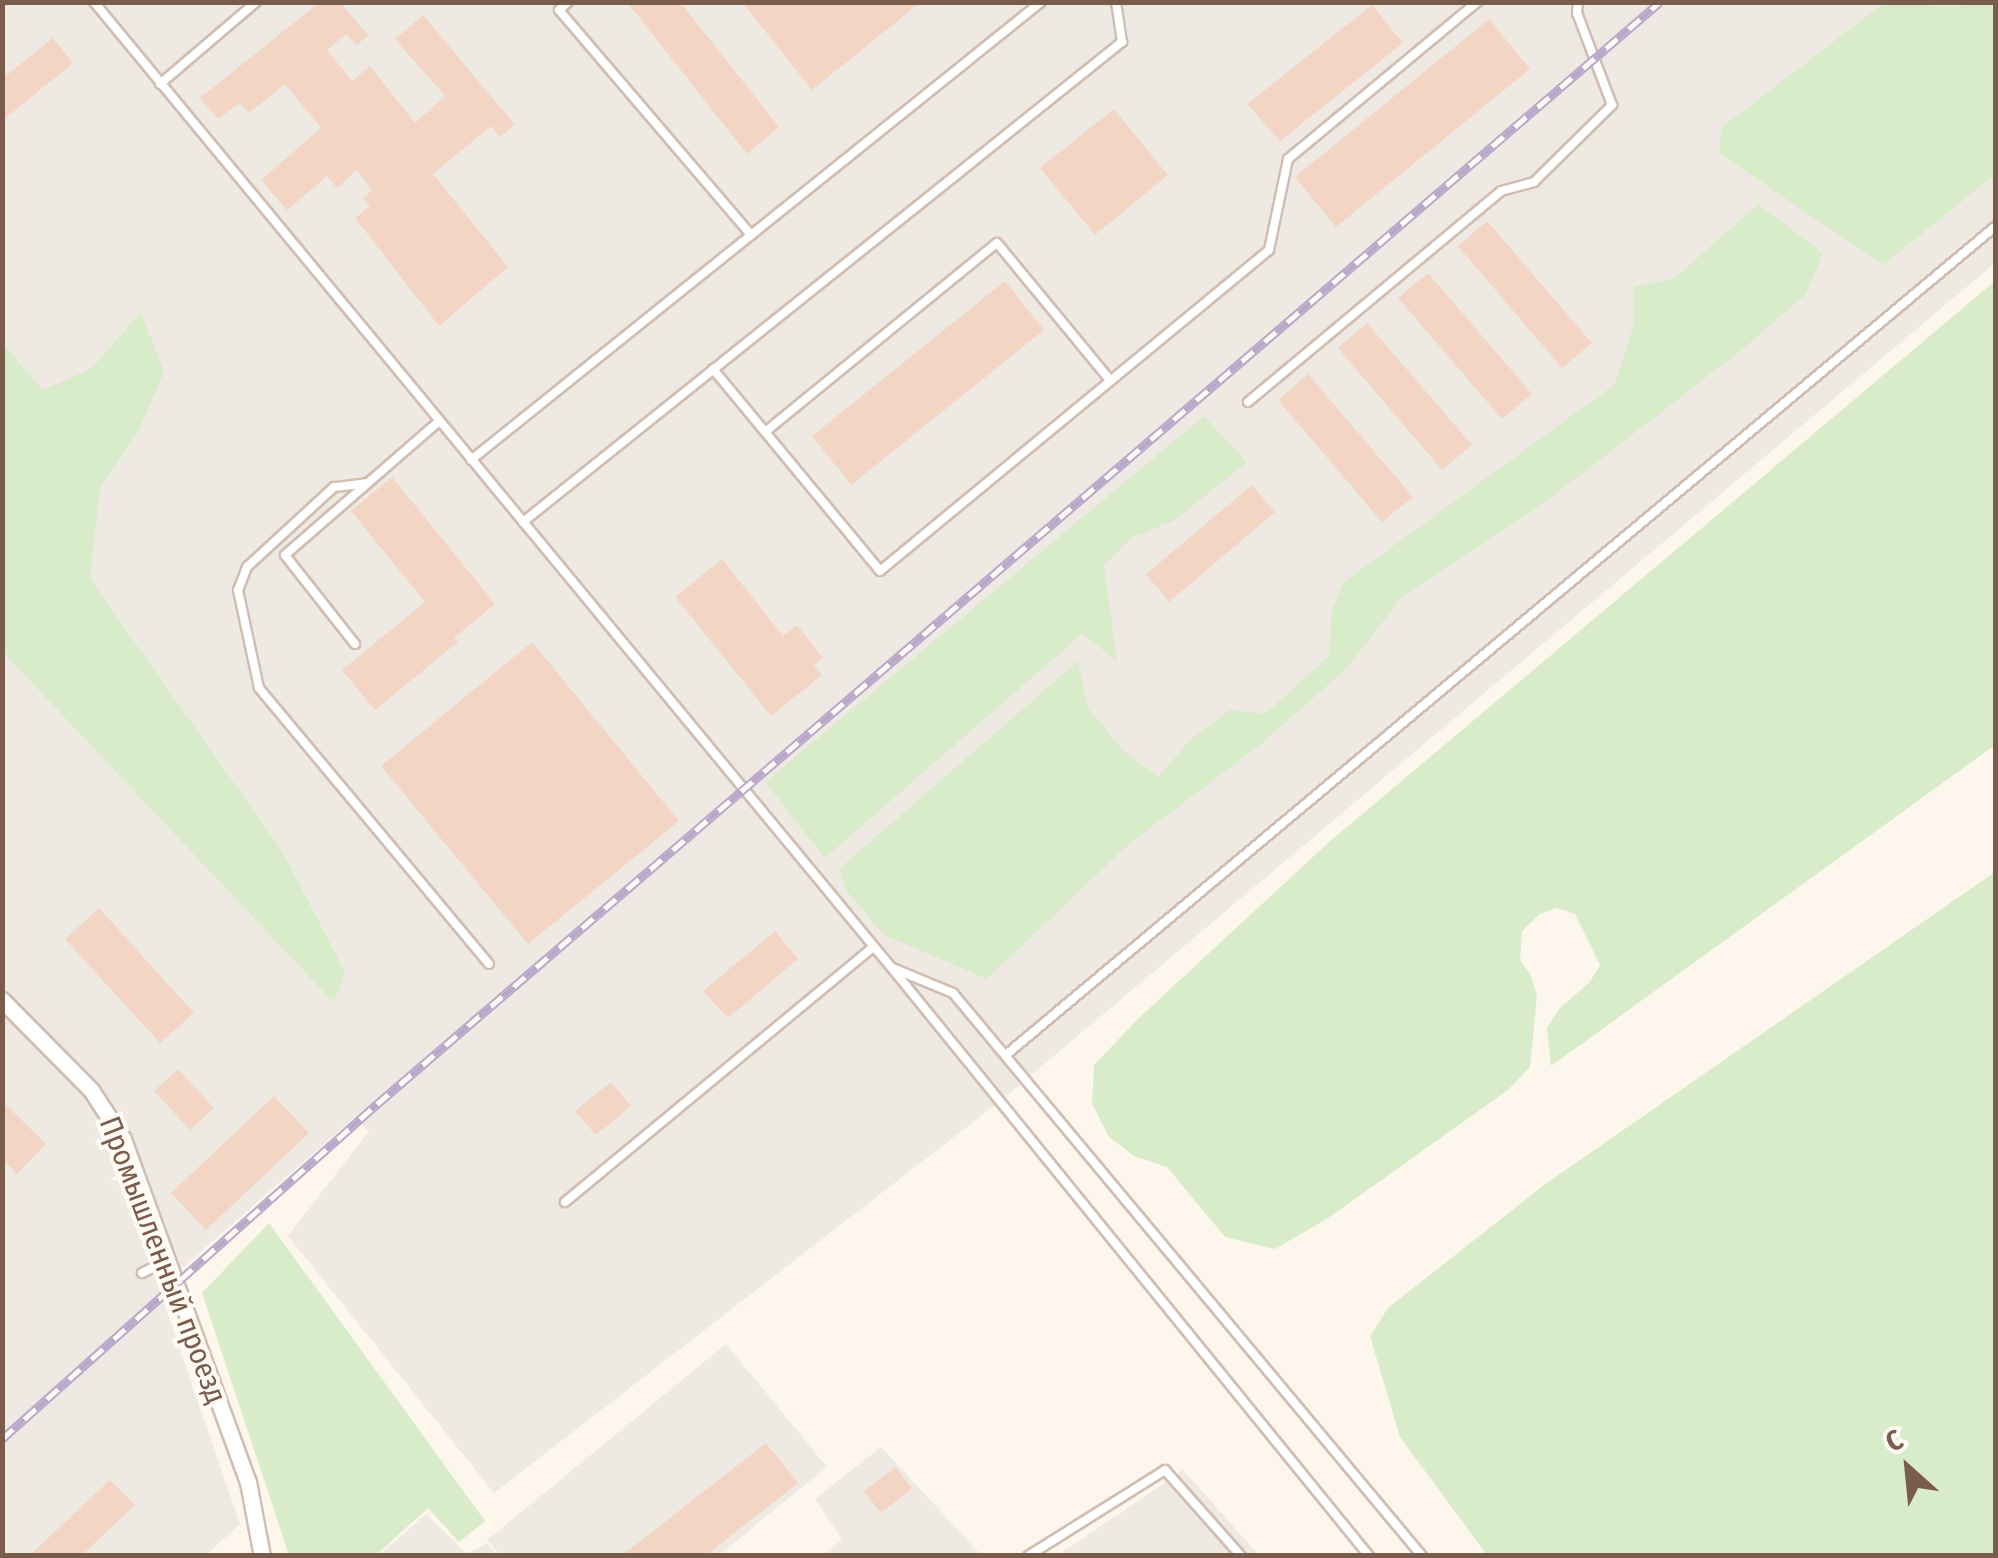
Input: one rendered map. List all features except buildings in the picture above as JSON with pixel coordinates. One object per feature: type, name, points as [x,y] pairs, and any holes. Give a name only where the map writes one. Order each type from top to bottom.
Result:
[{"type":"street","name":"Промышленный проезд","points":[[2,1000],[102,1094],[124,1140],[248,1482],[262,1556]]},
{"type":"lane","points":[[94,2],[891,967],[1369,1556]]},
{"type":"lane","points":[[160,84],[256,2]]},
{"type":"lane","points":[[568,2],[559,10],[751,236]]},
{"type":"lane","points":[[471,460],[1041,2]]},
{"type":"lane","points":[[523,522],[1122,42],[1116,2]]},
{"type":"lane","points":[[714,369],[880,571],[1269,250],[1288,159],[1477,2]]},
{"type":"lane","points":[[1248,402],[1502,191],[1534,182],[1612,105],[1576,13],[1578,2]]},
{"type":"lane","points":[[1007,1054],[1996,226]]},
{"type":"lane","points":[[765,432],[997,243],[1110,380]]},
{"type":"lane","points":[[355,644],[285,555],[439,421]]},
{"type":"lane","points":[[368,483],[334,487],[246,567],[238,590],[259,688],[490,964]]},
{"type":"lane","points":[[565,1202],[873,947]]},
{"type":"lane","points":[[891,967],[953,993],[1422,1556]]},
{"type":"lane","points":[[142,1273],[167,1260]]},
{"type":"lane","points":[[1028,1556],[1165,1470],[1240,1556]]},
{"type":"shaded area","points":[[3,3],[1995,3],[1995,263],[999,1102],[494,1493],[288,1236],[369,1131],[355,1117],[159,1288],[240,1524],[206,1555],[3,1556]]},
{"type":"shaded area","points":[[726,1344],[827,1467],[719,1555],[500,1555],[487,1540]]},
{"type":"shaded area","points":[[881,1447],[981,1555],[824,1555],[842,1539],[815,1499]]},
{"type":"shaded area","points":[[1183,1470],[1259,1555],[1057,1556]]},
{"type":"shaded area","points":[[426,1514],[467,1554],[487,1543],[497,1555],[379,1555]]},
{"type":"green space","points":[[1884,3],[1995,3],[1996,174],[1883,265],[1719,153],[1721,128]]},
{"type":"green space","points":[[1758,204],[1823,253],[1806,294],[1744,348],[1543,504],[1403,596],[1346,669],[1261,744],[1129,844],[987,979],[884,935],[845,889],[840,868],[1078,661],[1088,708],[1124,751],[1158,777],[1190,740],[1230,710],[1265,714],[1329,656],[1332,610],[1344,582],[1615,384],[1634,324],[1634,287],[1675,278]]},
{"type":"green space","points":[[1995,281],[1995,745],[1551,1066],[1547,1028],[1560,1008],[1590,982],[1600,965],[1575,914],[1557,908],[1540,914],[1522,931],[1520,960],[1537,995],[1530,1067],[1508,1090],[1328,1218],[1275,1249],[1225,1237],[1167,1167],[1134,1156],[1109,1137],[1092,1104],[1094,1065],[1139,1018],[1328,843]]},
{"type":"green space","points":[[141,312],[164,372],[137,434],[100,488],[90,579],[282,851],[345,972],[334,1003],[3,652],[3,344],[43,390],[92,368]]},
{"type":"green space","points":[[1204,416],[1247,462],[1174,521],[1132,537],[1104,565],[1117,661],[1082,634],[825,858],[765,782]]},
{"type":"green space","points":[[1995,872],[1995,1555],[1487,1555],[1400,1437],[1370,1336],[1388,1308],[1544,1185]]},
{"type":"green space","points":[[269,1223],[485,1521],[459,1542],[428,1508],[376,1555],[289,1555],[202,1293]]},
{"type":"railway","points":[[2,1439],[377,1104],[1660,2]]}]
